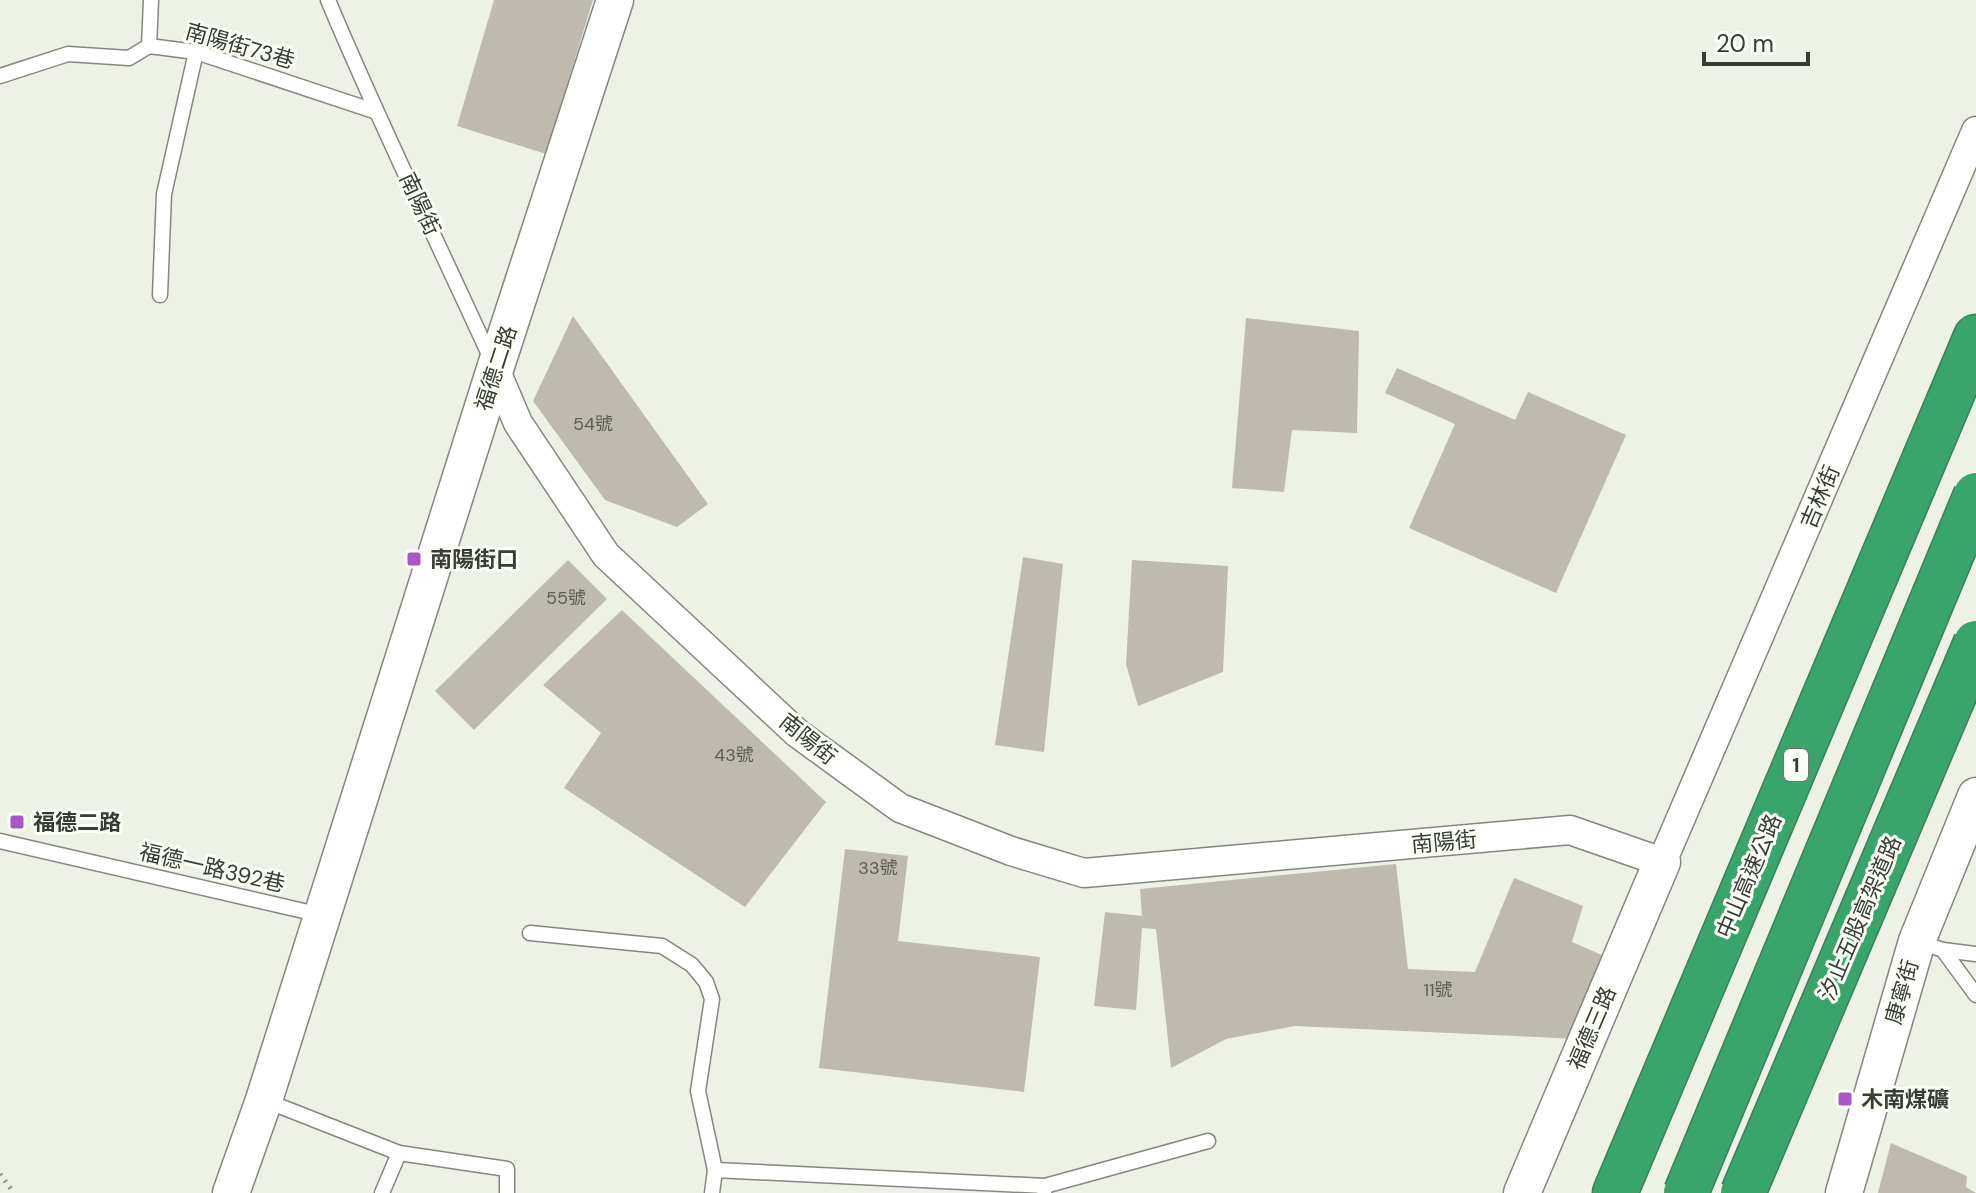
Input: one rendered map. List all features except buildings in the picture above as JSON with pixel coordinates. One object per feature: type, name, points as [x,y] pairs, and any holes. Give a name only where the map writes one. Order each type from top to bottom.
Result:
[{"type":"highway","name":"中山高速公路","points":[[1615,1193],[1976,337]]},
{"type":"highway","points":[[1686,1193],[1976,495]]},
{"type":"highway","name":"汐止五股高架道路","points":[[1743,1193],[1976,643]]},
{"type":"street","name":"福德二路","points":[[231,1193],[264,1100],[615,0]]},
{"type":"street","name":"吉林街","points":[[1662,862],[1976,131]]},
{"type":"street","name":"南陽街","points":[[495,369],[518,423],[606,555],[797,733],[900,808],[1011,851],[1084,873],[1570,830],[1662,862]]},
{"type":"street","name":"康寧街","points":[[1844,1193],[1930,945],[1976,796]]},
{"type":"street","name":"福德三路","points":[[1522,1193],[1662,862]]},
{"type":"lane","points":[[149,46],[151,0]]},
{"type":"lane","name":"南陽街","points":[[328,0],[374,111],[420,203],[495,369]]},
{"type":"lane","name":"南陽街73巷","points":[[0,76],[68,54],[129,58],[149,46],[196,52],[374,111]]},
{"type":"lane","points":[[160,295],[164,194],[196,52]]},
{"type":"lane","name":"福德一路392巷","points":[[0,841],[321,915]]},
{"type":"lane","points":[[530,933],[662,946],[692,965],[706,982],[712,999],[698,1091],[715,1170],[712,1193]]},
{"type":"lane","points":[[1930,945],[1976,954]]},
{"type":"lane","points":[[1930,945],[1976,995]]},
{"type":"lane","points":[[264,1100],[399,1153],[507,1169],[507,1193]]},
{"type":"lane","points":[[715,1170],[1045,1190],[1208,1141]]},
{"type":"lane","points":[[382,1193],[399,1153]]},
{"type":"path","points":[[0,1174],[14,1193]]},
{"type":"place","name":"南陽街口","points":[[414,559]]},
{"type":"place","name":"福德二路","points":[[17,822]]},
{"type":"place","name":"木南煤礦","points":[[1845,1099]]}]
